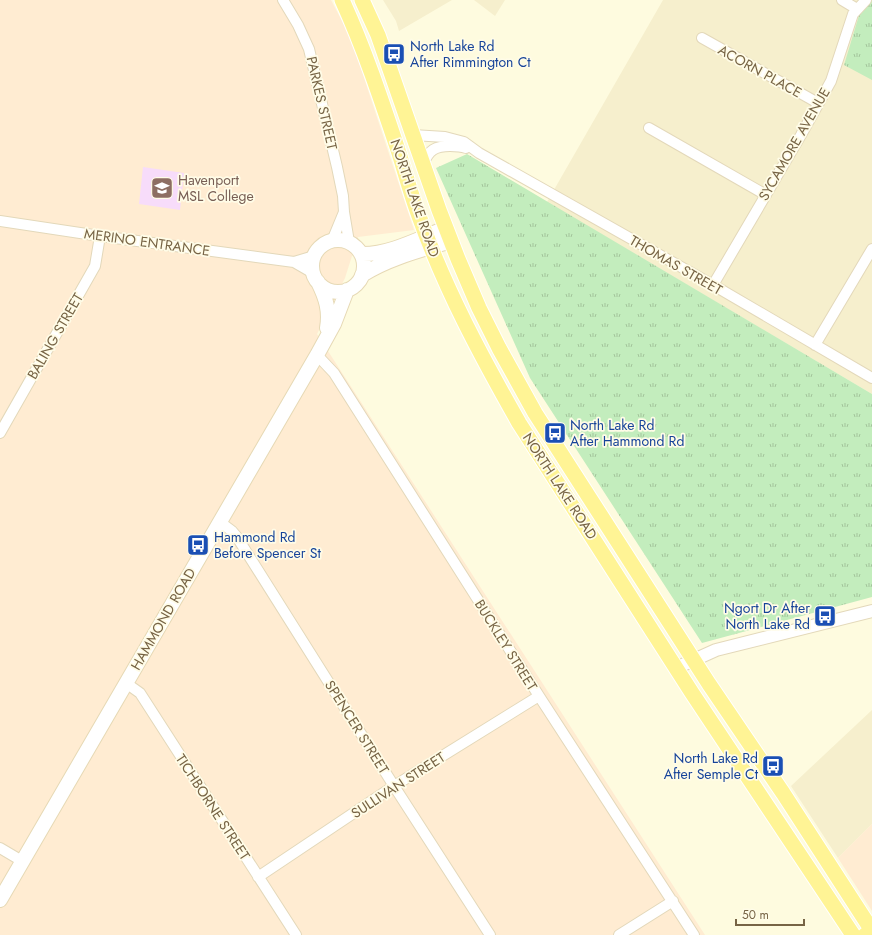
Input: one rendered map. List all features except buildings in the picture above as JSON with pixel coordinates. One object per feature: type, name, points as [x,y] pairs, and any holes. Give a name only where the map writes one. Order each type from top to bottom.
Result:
[{"type":"main road","name":"NORTH LAKE ROAD","points":[[342,0],[358,36],[398,151],[418,216],[428,241],[461,317],[509,405],[676,668],[853,935]]},
{"type":"main road","name":"NORTH LAKE ROAD","points":[[362,0],[378,35],[448,234],[480,308],[535,413],[693,659],[779,786],[872,931]]},
{"type":"main road","points":[[361,254],[385,252],[428,241],[448,234]]},
{"type":"main road","points":[[332,240],[349,242],[356,247],[361,254],[364,268],[362,275],[356,284],[347,290],[339,292],[331,291],[324,287],[316,278],[312,264],[318,249],[332,240]]},
{"type":"main road","points":[[362,275],[428,241]]},
{"type":"main road","name":"HAMMOND ROAD","points":[[316,278],[327,302],[329,314],[326,336]]},
{"type":"main road","name":"HAMMOND ROAD","points":[[0,900],[317,355],[326,336],[334,324],[347,290]]},
{"type":"main road","points":[[865,935],[872,931]]},
{"type":"street","name":"PARKES STREET","points":[[283,0],[298,25],[309,49],[337,167],[343,196],[349,242]]},
{"type":"street","points":[[842,0],[857,9]]},
{"type":"street","name":"SYCAMORE AVENUE","points":[[713,285],[831,81],[853,14],[866,0]]},
{"type":"street","name":"ACORN PLACE","points":[[702,38],[818,104]]},
{"type":"street","points":[[649,128],[766,195]]},
{"type":"street","name":"THOMAS STREET","points":[[412,135],[445,137],[464,142],[479,153],[713,285],[872,378]]},
{"type":"street","name":"THOMAS STREET","points":[[423,164],[427,155],[434,149],[441,146],[461,146],[479,153]]},
{"type":"street","name":"PARKES STREET","points":[[332,240],[344,212]]},
{"type":"street","name":"MERINO ENTRANCE","points":[[0,221],[294,262],[314,256]]},
{"type":"street","name":"BALING STREET","points":[[0,433],[95,266],[100,236]]},
{"type":"street","points":[[815,345],[872,249]]},
{"type":"street","name":"MERINO ENTRANCE","points":[[294,262],[316,278]]},
{"type":"street","name":"BUCKLEY STREET","points":[[317,355],[334,373],[539,696],[694,935]]},
{"type":"street","name":"SPENCER STREET","points":[[220,522],[228,527],[237,536],[394,786],[490,935]]},
{"type":"street","points":[[676,668],[693,659],[729,647],[872,611]]},
{"type":"street","name":"TICHBORNE STREET","points":[[126,683],[140,693],[296,935]]},
{"type":"street","name":"SULLIVAN STREET","points":[[258,877],[394,786],[539,696]]},
{"type":"street","points":[[0,848],[22,862]]},
{"type":"street","points":[[619,935],[673,901]]},
{"type":"shaded area","points":[[0,0],[331,0],[351,38],[414,230],[358,237],[345,278],[317,334],[705,935],[0,935]]},
{"type":"shaded area","points":[[383,0],[452,0],[399,31],[396,21]]},
{"type":"shaded area","points":[[474,0],[505,0],[495,16]]},
{"type":"shaded area","points":[[663,0],[872,0],[872,394],[547,202]]},
{"type":"shaded area","name":"Havenport MSL College","points":[[143,167],[184,173],[180,210],[139,204]]},
{"type":"shaded area","points":[[872,710],[872,824],[838,858],[791,786]]},
{"type":"shaded area","points":[[872,824],[872,911],[838,858]]},
{"type":"green space","points":[[872,0],[872,80],[844,65],[860,12]]},
{"type":"green space","points":[[467,154],[872,394],[872,597],[702,643],[530,378],[436,168]]},
{"type":"place","name":"North Lake Rd After Rimmington Ct","points":[[394,54]]},
{"type":"place","name":"Havenport MSL College","points":[[162,188]]},
{"type":"place","name":"North Lake Rd After Hammond Rd","points":[[555,433]]},
{"type":"place","name":"Hammond Rd Before Spencer St","points":[[198,545]]},
{"type":"place","name":"Ngort Dr After North Lake Rd","points":[[825,616]]},
{"type":"place","name":"North Lake Rd After Semple Ct","points":[[773,766]]}]
